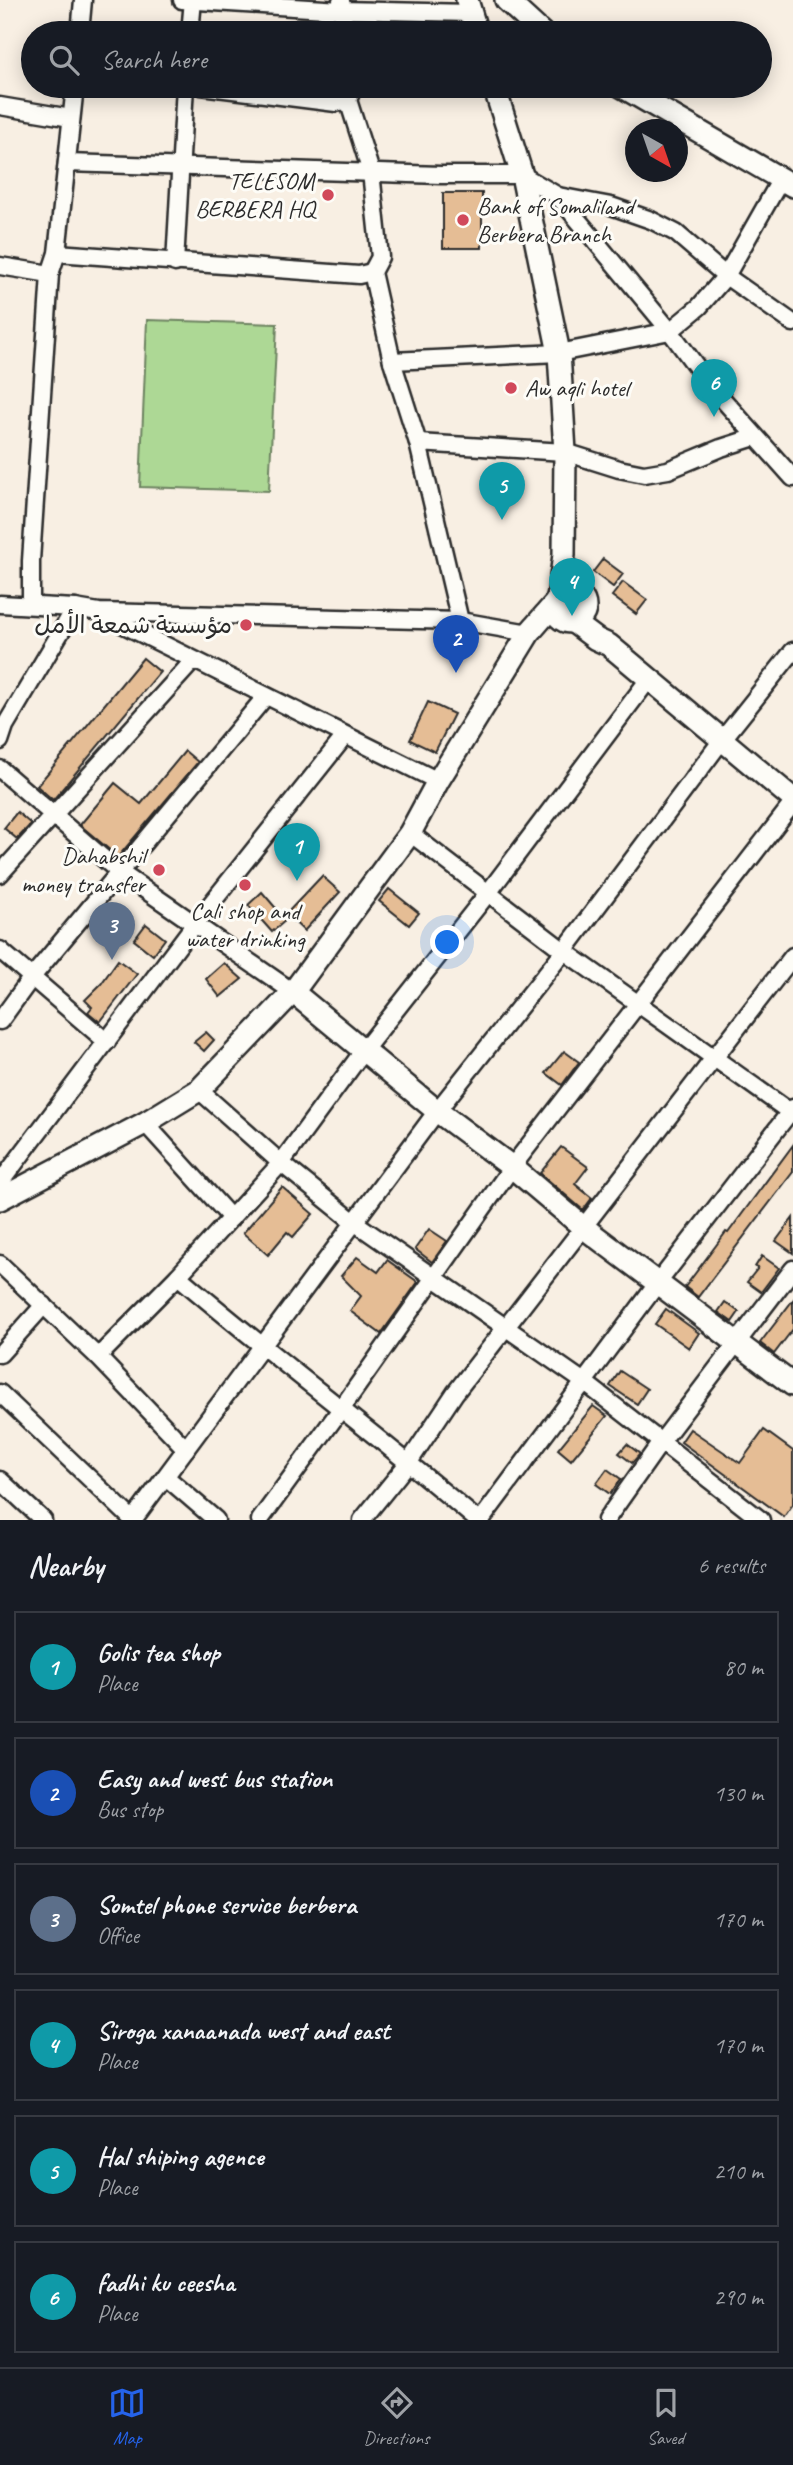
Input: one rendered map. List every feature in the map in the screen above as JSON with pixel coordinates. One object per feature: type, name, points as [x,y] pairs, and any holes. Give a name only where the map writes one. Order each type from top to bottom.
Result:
[{"type":"street","points":[[81,21],[83,0]]},
{"type":"street","points":[[182,0],[469,6]]},
{"type":"street","points":[[191,21],[193,0]]},
{"type":"street","points":[[506,0],[529,21]]},
{"type":"street","points":[[31,606],[31,561],[50,274],[57,253],[74,98]]},
{"type":"street","points":[[175,263],[184,98]]},
{"type":"street","points":[[296,98],[336,103],[344,98]]},
{"type":"street","points":[[352,98],[371,172],[380,257],[372,272],[392,361],[418,443],[460,621]]},
{"type":"street","points":[[498,98],[522,175],[559,353],[565,452],[564,555],[557,600]]},
{"type":"street","points":[[392,361],[559,353],[670,331],[699,307],[726,276],[787,183],[642,98]]},
{"type":"street","points":[[0,106],[71,118]]},
{"type":"street","points":[[67,163],[522,175],[558,196],[611,206],[651,220],[676,233],[726,276],[793,323]]},
{"type":"street","points":[[558,196],[670,331],[710,384],[793,478]]},
{"type":"street","points":[[57,253],[359,275],[372,272]]},
{"type":"street","points":[[0,266],[50,274]]},
{"type":"street","points":[[418,443],[565,452],[644,474],[668,470],[755,437]]},
{"type":"street","points":[[564,555],[576,611]]},
{"type":"street","points":[[0,1199],[145,1123],[199,1090],[293,992],[410,833],[438,781],[529,633],[557,600],[571,592],[576,611],[609,645],[793,801],[512,1167],[260,1520]]},
{"type":"street","points":[[0,604],[99,612],[460,621],[529,633],[576,611]]},
{"type":"street","points":[[0,741],[5,726],[75,608]]},
{"type":"street","points":[[99,612],[438,781]]},
{"type":"street","points":[[0,1392],[133,1520],[437,1111],[564,951],[722,740],[793,651]]},
{"type":"street","points":[[0,874],[193,661]]},
{"type":"street","points":[[98,1357],[178,1276],[281,1163],[364,1050],[488,893],[649,679]]},
{"type":"street","points":[[0,1021],[118,871],[266,696]]},
{"type":"street","points":[[0,1182],[194,925],[345,736]]},
{"type":"street","points":[[0,769],[118,871],[293,992],[583,1227],[793,1385]]},
{"type":"street","points":[[178,1276],[260,1346],[479,1520],[792,1111],[636,1004],[410,833]]},
{"type":"street","points":[[0,950],[107,1042]]},
{"type":"street","points":[[362,1520],[409,1462],[455,1392],[793,956]]},
{"type":"street","points":[[199,1090],[281,1163],[354,1222],[584,1382],[761,1520]]},
{"type":"street","points":[[145,1123],[231,1218]]},
{"type":"street","points":[[0,1264],[98,1357],[186,1449]]},
{"type":"street","points":[[606,1520],[661,1442],[793,1269]]},
{"type":"street","points":[[0,1353],[44,1305]]},
{"type":"street","points":[[166,1477],[216,1520]]},
{"type":"street","points":[[0,1480],[43,1520]]},
{"type":"green space","points":[[147,320],[277,324],[269,491],[140,487]]},
{"type":"building","name":"Bank of Somaliland Berbera Branch","points":[[443,193],[482,193],[482,248],[443,248]]},
{"type":"building","points":[[603,559],[623,574],[613,587],[593,572]]},
{"type":"building","points":[[623,582],[647,600],[636,614],[612,596]]},
{"type":"building","points":[[143,658],[160,672],[53,800],[37,786]]},
{"type":"building","points":[[428,702],[454,714],[435,752],[410,740]]},
{"type":"building","points":[[185,751],[198,762],[118,857],[80,825],[115,783],[141,804]]},
{"type":"building","points":[[17,812],[31,824],[17,839],[4,828]]},
{"type":"building","points":[[322,876],[340,892],[304,931],[286,914]]},
{"type":"building","points":[[389,889],[419,913],[409,925],[379,901]]},
{"type":"building","points":[[262,892],[286,920],[272,932],[248,905]]},
{"type":"building","points":[[146,924],[165,939],[153,955],[134,940]]},
{"type":"building","points":[[118,960],[137,974],[100,1022],[88,1012],[92,1007],[85,1000],[101,984]]},
{"type":"building","points":[[224,963],[242,979],[220,997],[206,979]]},
{"type":"building","points":[[206,1032],[214,1040],[204,1051],[194,1042]]},
{"type":"building","points":[[564,1051],[579,1062],[562,1085],[546,1073]]},
{"type":"building","points":[[793,1145],[793,1172],[698,1297],[685,1287]]},
{"type":"building","points":[[561,1147],[588,1167],[575,1184],[592,1198],[583,1210],[540,1173]]},
{"type":"building","points":[[282,1187],[313,1214],[293,1237],[287,1232],[268,1255],[243,1233]]},
{"type":"building","points":[[793,1218],[793,1253],[776,1241]]},
{"type":"building","points":[[429,1229],[447,1241],[432,1262],[415,1249]]},
{"type":"building","points":[[762,1256],[779,1268],[761,1292],[747,1282],[758,1268],[755,1267]]},
{"type":"building","points":[[357,1257],[378,1272],[387,1260],[418,1282],[381,1334],[350,1311],[361,1296],[341,1276]]},
{"type":"building","points":[[793,1300],[793,1329],[774,1354],[760,1343]]},
{"type":"building","points":[[725,1302],[739,1312],[732,1322],[718,1312]]},
{"type":"building","points":[[666,1309],[699,1333],[689,1348],[655,1324]]},
{"type":"building","points":[[620,1371],[647,1389],[637,1404],[610,1386]]},
{"type":"building","points":[[593,1406],[607,1416],[571,1460],[558,1449]]},
{"type":"building","points":[[690,1429],[740,1463],[764,1430],[793,1451],[793,1504],[784,1517],[681,1442]]},
{"type":"building","points":[[627,1444],[640,1454],[632,1463],[619,1453]]},
{"type":"building","points":[[607,1469],[621,1479],[610,1494],[596,1484]]},
{"type":"place","name":"TELESOM BERBERA HQ","points":[[328,195]]},
{"type":"place","name":"Bank of Somaliland Berbera Branch","points":[[463,220]]},
{"type":"place","name":"Aw aqli hotel","points":[[511,388]]},
{"type":"place","name":"fadhi ku ceesha","points":[[714,417]]},
{"type":"place","name":"Hal shiping agence","points":[[502,520]]},
{"type":"place","name":"Siroga xanaanada west and east","points":[[572,616]]},
{"type":"place","name":"مؤسسة شمعة الأمل","points":[[246,625]]},
{"type":"place","name":"Easy and west bus station","points":[[456,673]]},
{"type":"place","name":"Dahabshil money transfer","points":[[159,870]]},
{"type":"place","name":"Golis tea shop","points":[[297,881]]},
{"type":"place","name":"Cali shop and water drinking","points":[[245,885]]},
{"type":"place","name":"Somtel phone service berbera","points":[[112,960]]}]
